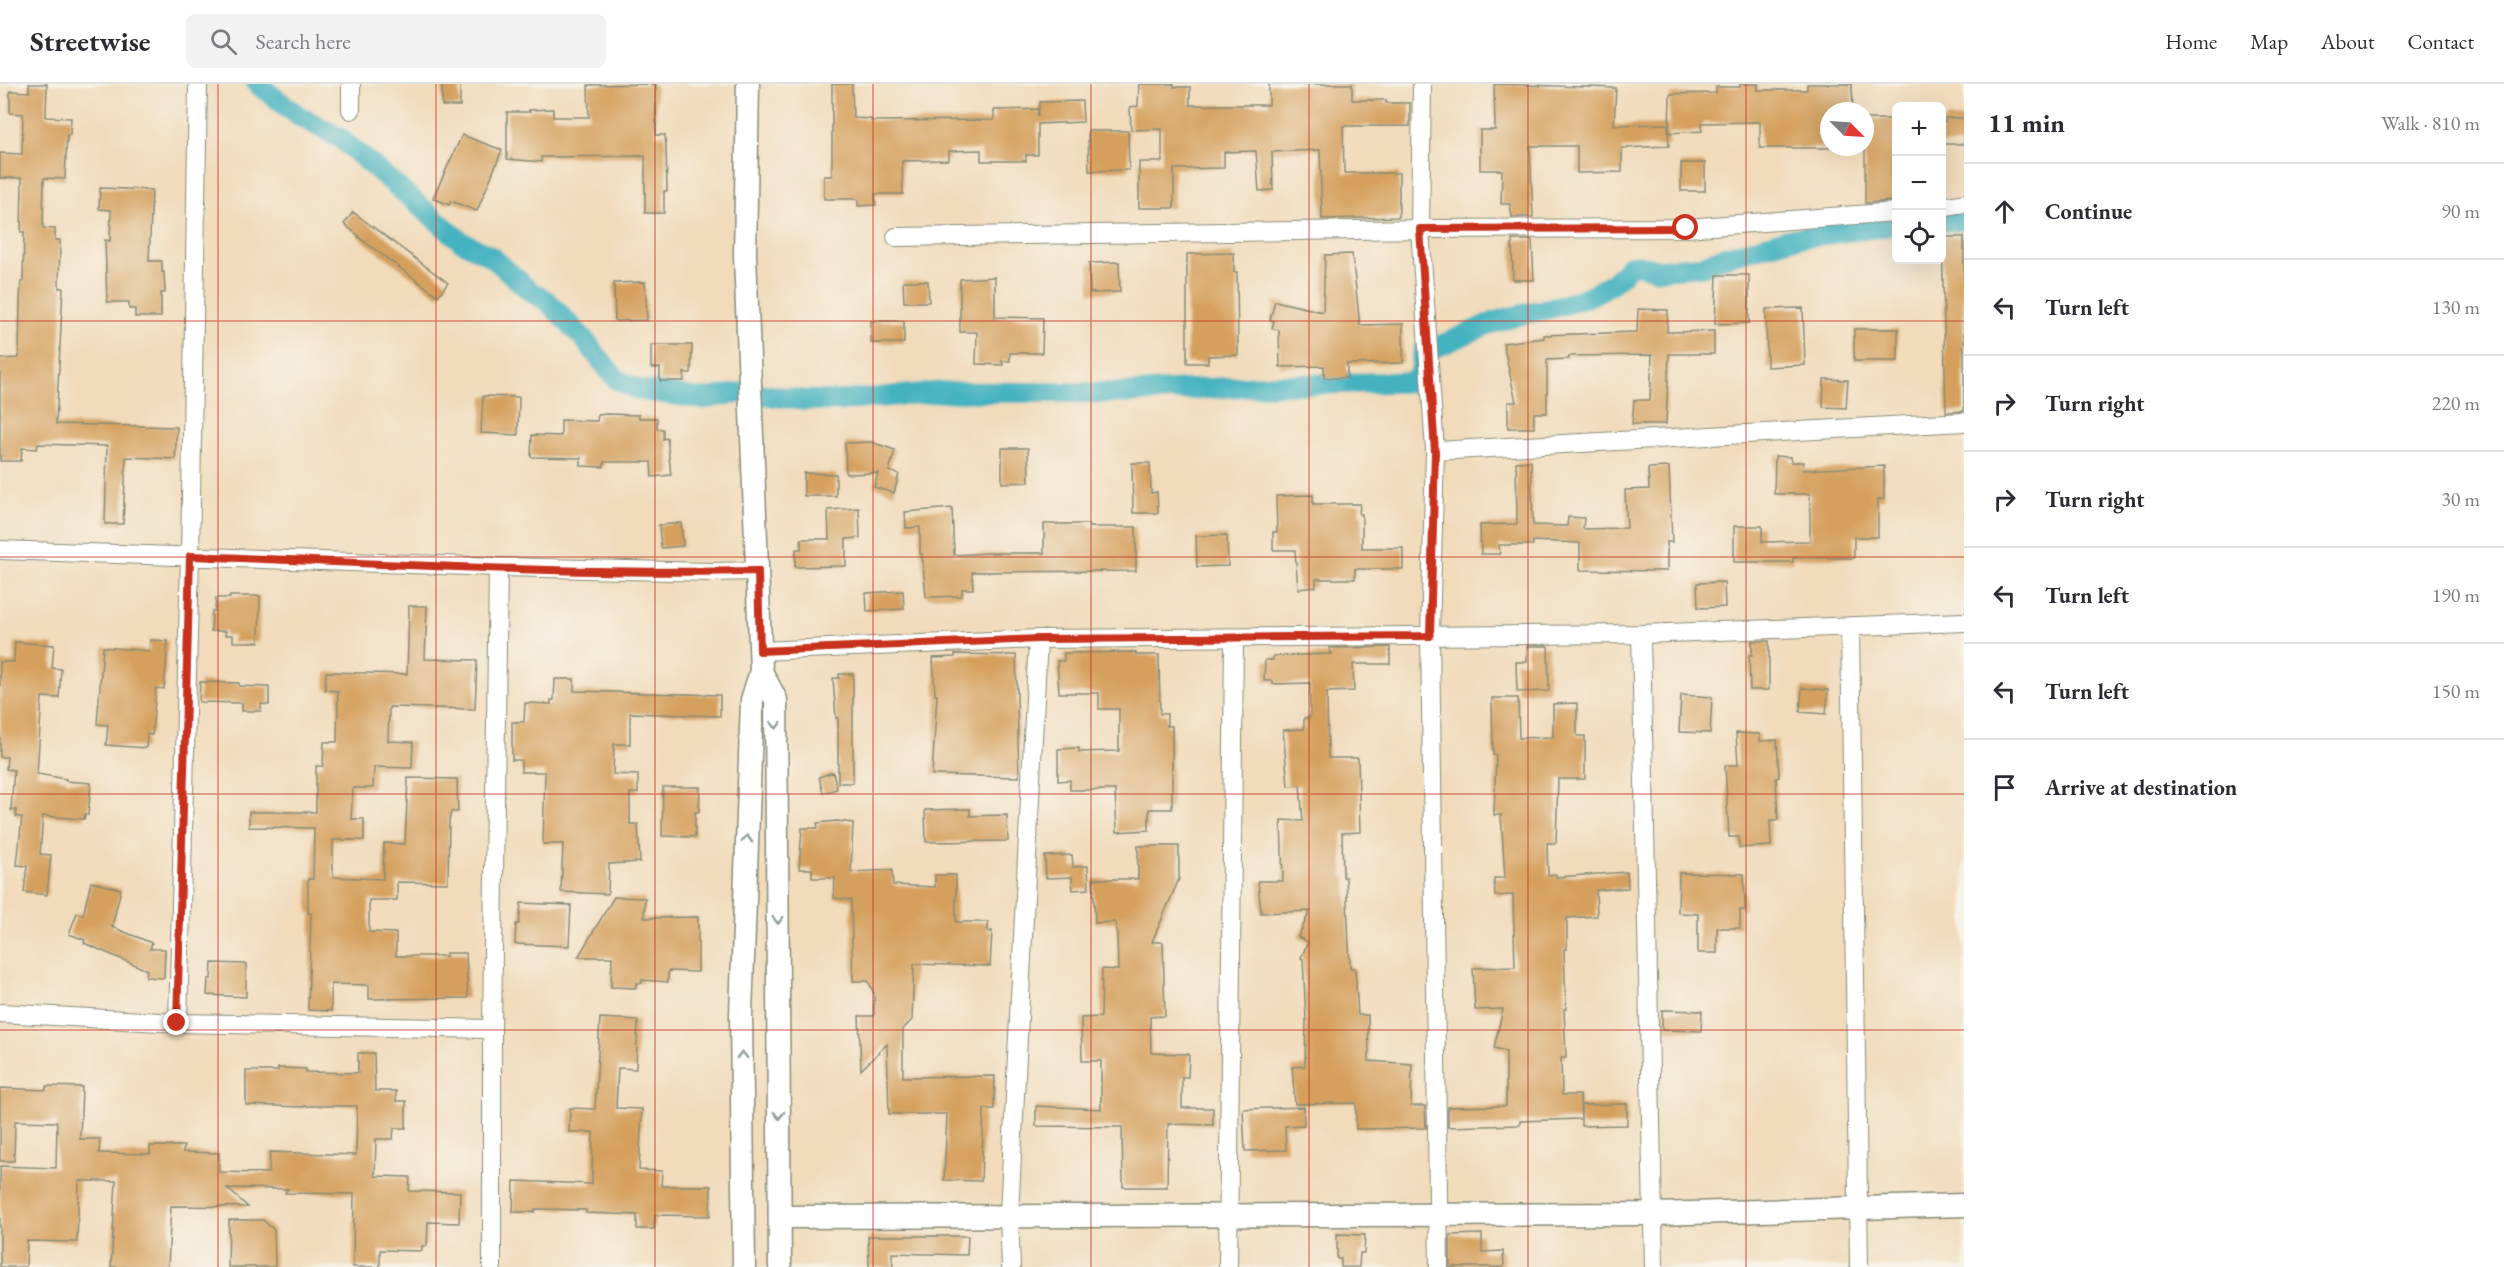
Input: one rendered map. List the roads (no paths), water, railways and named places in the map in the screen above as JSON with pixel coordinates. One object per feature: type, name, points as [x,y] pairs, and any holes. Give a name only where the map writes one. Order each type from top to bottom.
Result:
[{"type":"street","points":[[177,1023],[190,556],[198,84]]},
{"type":"street","points":[[351,84],[351,110]]},
{"type":"street","points":[[748,84],[745,254],[760,661],[752,700],[741,1015],[744,1265],[780,1264],[776,700],[760,661]]},
{"type":"street","points":[[1422,84],[1420,229],[1435,452],[1430,636],[1439,1267]]},
{"type":"street","points":[[1946,206],[1964,203]]},
{"type":"street","points":[[896,237],[1420,229],[1686,228],[1892,212]]},
{"type":"street","points":[[1435,452],[1964,422]]},
{"type":"street","points":[[0,550],[498,567],[699,572],[758,571]]},
{"type":"street","points":[[492,1267],[492,1029],[498,567]]},
{"type":"street","points":[[760,661],[1038,639],[1641,634],[1964,622]]},
{"type":"street","points":[[1850,626],[1859,1267]]},
{"type":"street","points":[[1641,634],[1654,1267]]},
{"type":"street","points":[[1011,1267],[1010,1215],[1038,639]]},
{"type":"street","points":[[1228,1267],[1234,639]]},
{"type":"street","points":[[0,1013],[177,1023],[492,1029]]},
{"type":"street","points":[[741,1015],[778,1015]]},
{"type":"street","points":[[780,1217],[1654,1214],[1964,1205]]},
{"type":"waterway","points":[[257,84],[299,116],[340,138],[461,241],[492,257],[531,292],[547,301],[583,338],[616,379],[639,390],[704,399],[746,392],[802,400],[837,401],[940,392],[1126,393],[1273,385],[1412,382],[1420,375],[1423,352]]},
{"type":"waterway","points":[[1946,222],[1964,220]]},
{"type":"waterway","points":[[1433,348],[1498,321],[1586,297],[1602,290],[1629,266],[1639,265],[1656,270],[1703,266],[1720,258],[1790,239],[1892,226]]}]
